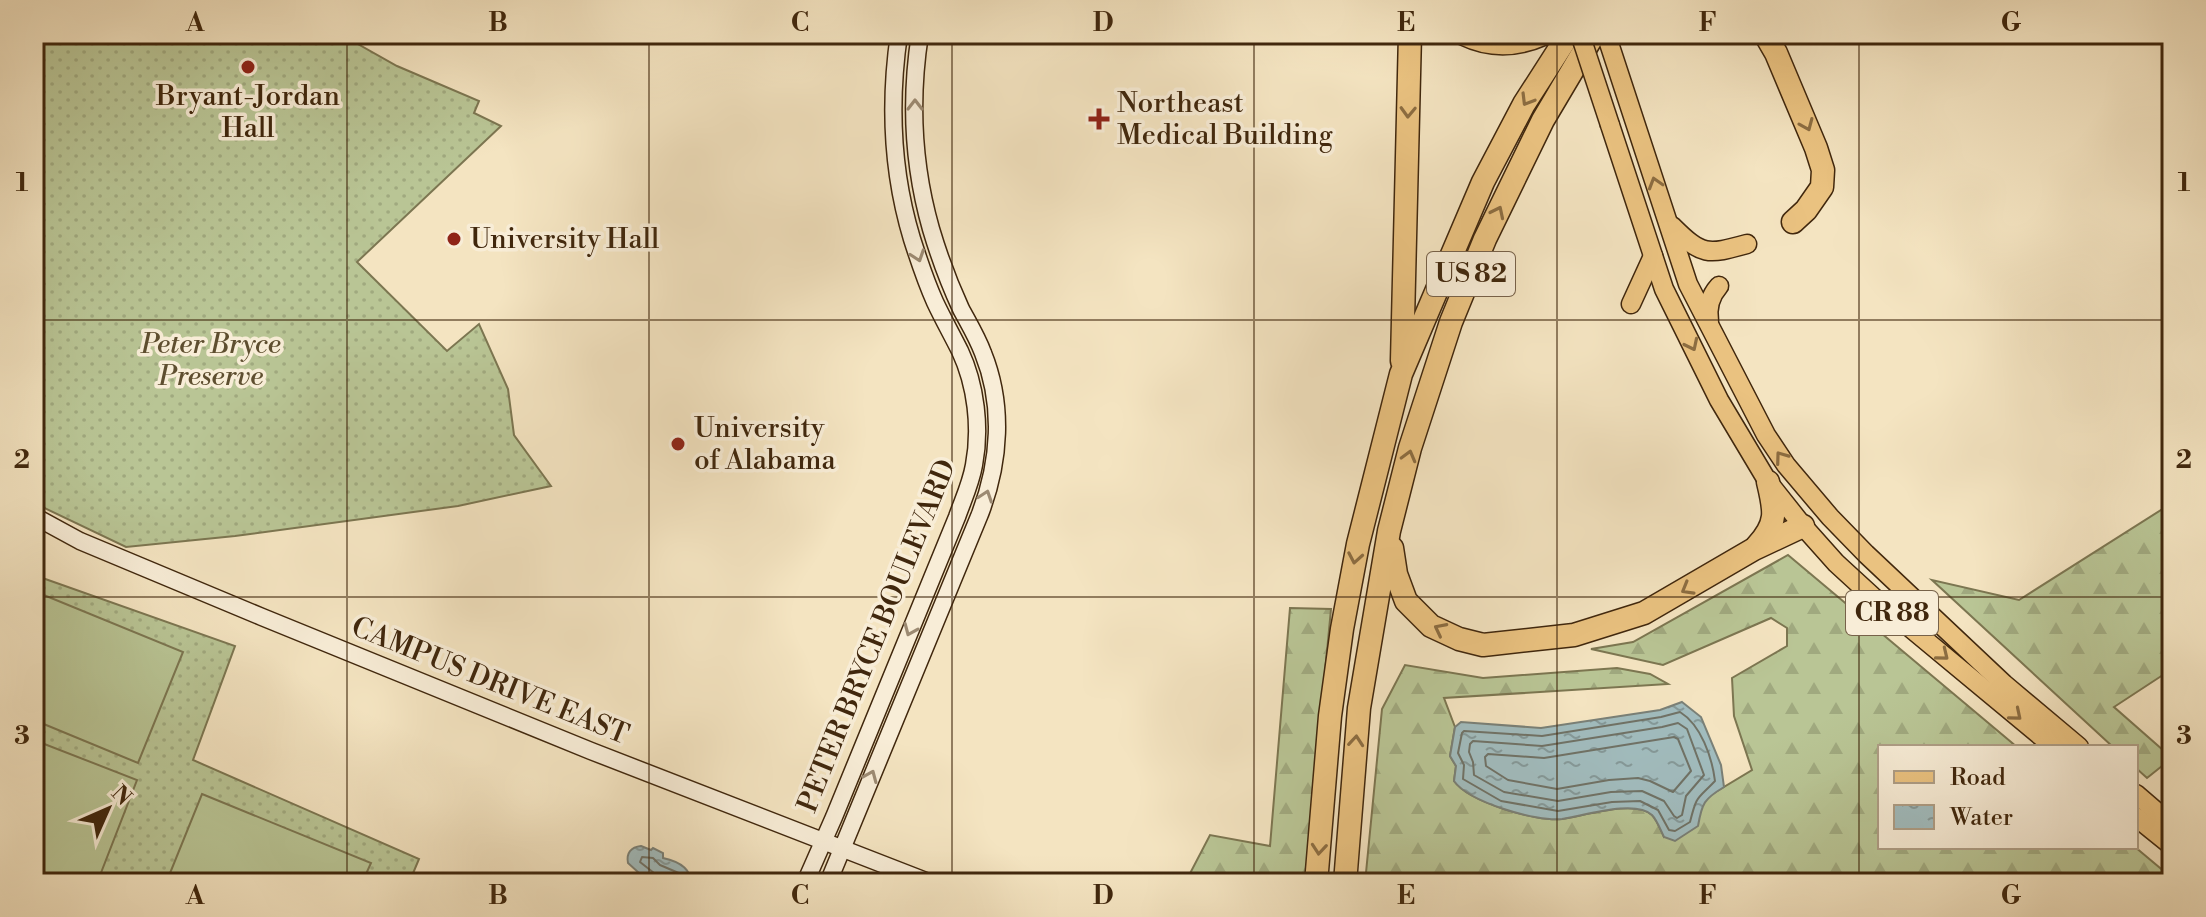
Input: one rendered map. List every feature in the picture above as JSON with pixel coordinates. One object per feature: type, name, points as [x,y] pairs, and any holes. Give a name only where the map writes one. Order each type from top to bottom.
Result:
[{"type":"highway","points":[[1401,374],[1410,34]]},
{"type":"highway","points":[[1464,34],[1495,45],[1526,42],[1543,34]]},
{"type":"highway","name":"US 82","points":[[1316,883],[1330,716],[1358,544],[1401,374],[1483,182],[1524,104],[1569,34]]},
{"type":"highway","name":"US 82","points":[[1345,883],[1359,708],[1389,531],[1410,448],[1447,336],[1485,239],[1543,120],[1594,34]]},
{"type":"highway","points":[[1765,34],[1776,53],[1823,170],[1822,187],[1793,222]]},
{"type":"highway","points":[[1754,549],[1769,533],[1775,509],[1768,482]]},
{"type":"highway","points":[[1389,531],[1396,574],[1406,601],[1431,626],[1459,639],[1483,645],[1574,635],[1644,613],[1754,549],[1803,526]]},
{"type":"main road","name":"CR 88","points":[[1580,34],[1664,289],[1719,400],[1768,482],[1836,563],[1872,596],[1996,688]]},
{"type":"main road","name":"CR 88","points":[[1606,34],[1688,284],[1766,435],[1786,465],[1830,517],[1996,688],[2053,739],[2072,745]]},
{"type":"main road","points":[[1667,222],[1695,248],[1705,251],[1720,251],[1747,244]]},
{"type":"main road","points":[[1631,304],[1653,256]]},
{"type":"main road","points":[[1664,289],[1688,284]]},
{"type":"main road","points":[[1710,328],[1708,310],[1714,291],[1719,286]]},
{"type":"main road","points":[[1803,526],[1830,517]]},
{"type":"main road","points":[[2138,796],[2172,825]]},
{"type":"main road","points":[[2138,819],[2172,846]]},
{"type":"street","name":"PETER BRYCE BOULEVARD","points":[[805,883],[969,486],[976,451],[977,423],[972,388],[962,354],[925,277],[898,181],[893,117],[899,34]]},
{"type":"street","name":"PETER BRYCE BOULEVARD","points":[[828,883],[980,514],[996,458],[997,420],[991,376],[977,338],[948,279],[923,196],[914,111],[920,34]]},
{"type":"street","name":"CAMPUS DRIVE EAST","points":[[34,516],[80,541],[262,617],[591,751],[931,883]]},
{"type":"green space","name":"Peter Bryce Preserve","points":[[34,34],[340,34],[397,66],[479,101],[474,113],[501,126],[357,262],[447,351],[479,324],[508,389],[514,435],[551,486],[458,506],[235,536],[126,547],[34,503]]},
{"type":"green space","points":[[2172,503],[2172,669],[2114,707],[2172,758],[2147,778],[2138,770],[2138,745],[2111,745],[1932,580],[2019,600]]},
{"type":"green space","points":[[1788,555],[2015,745],[1878,745],[1878,849],[2137,849],[2172,878],[2172,883],[1365,883],[1382,709],[1405,665],[1483,678],[1617,668],[1650,674],[1668,684],[1444,698],[1455,727],[1450,756],[1456,766],[1454,781],[1474,796],[1504,809],[1536,817],[1562,819],[1634,808],[1652,815],[1664,837],[1709,796],[1752,770],[1734,716],[1732,678],[1787,646],[1787,628],[1771,618],[1663,665],[1591,649],[1633,642]]},
{"type":"green space","points":[[34,575],[235,646],[193,760],[419,859],[409,883],[34,883]]},
{"type":"green space","points":[[34,591],[183,652],[138,763],[34,720]]},
{"type":"green space","points":[[1290,608],[1331,609],[1305,883],[1185,883],[1210,835],[1270,846]]},
{"type":"green space","points":[[34,740],[137,780],[97,883],[61,883],[34,872]]},
{"type":"green space","points":[[202,794],[371,863],[362,883],[166,883]]},
{"type":"water","points":[[1682,702],[1701,717],[1721,765],[1724,787],[1705,802],[1698,826],[1675,841],[1664,837],[1654,817],[1644,810],[1622,808],[1562,819],[1536,817],[1488,803],[1454,781],[1456,766],[1450,756],[1455,727],[1461,722],[1541,728],[1660,710]]},
{"type":"water","points":[[641,846],[653,848],[663,853],[663,858],[682,866],[689,873],[691,883],[650,883],[628,863],[630,851]]},
{"type":"place","name":"Bryant-Jordan Hall","points":[[248,67]]},
{"type":"place","name":"Northeast Medical Building","points":[[1099,119]]},
{"type":"place","name":"University Hall","points":[[454,239]]},
{"type":"place","name":"University of Alabama","points":[[678,444]]}]
